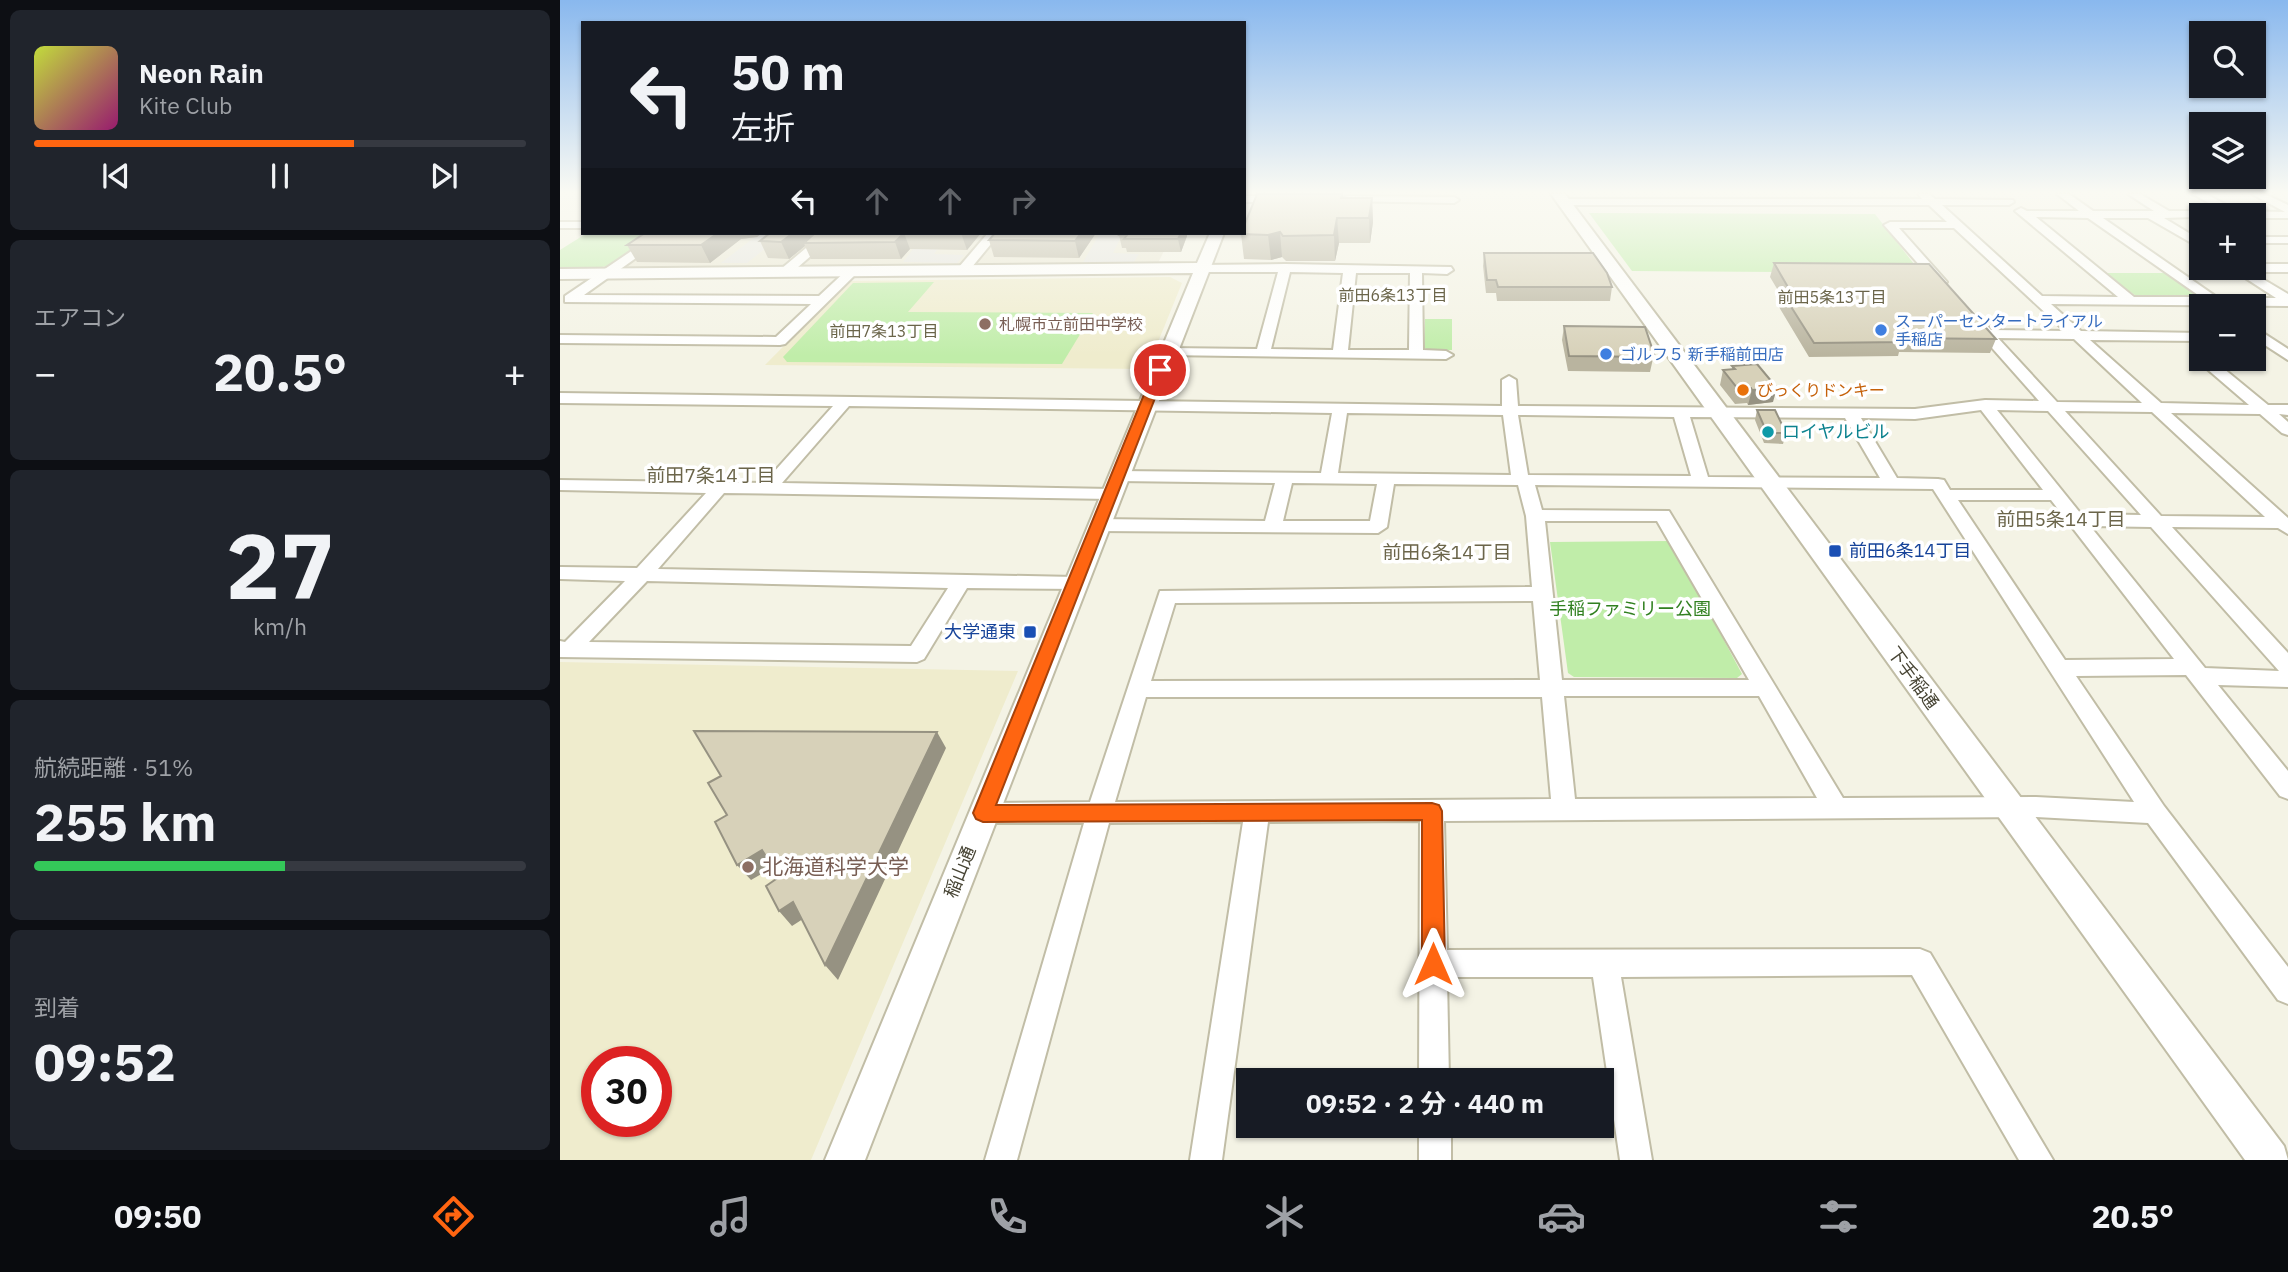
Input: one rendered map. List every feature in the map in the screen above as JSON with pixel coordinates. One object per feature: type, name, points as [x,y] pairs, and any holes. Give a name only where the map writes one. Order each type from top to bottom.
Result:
[{"type":"street","points":[[565,302],[644,248]]},
{"type":"street","points":[[785,272],[813,248]]},
{"type":"street","points":[[962,270],[981,248]]},
{"type":"street","name":"稲山通","points":[[845,1160],[1210,248]]},
{"type":"street","name":"下手稲通","points":[[1598,248],[2270,1160]]},
{"type":"street","points":[[1910,248],[1952,295]]},
{"type":"street","points":[[1983,248],[2286,525]]},
{"type":"street","points":[[2066,248],[2131,300]]},
{"type":"street","points":[[2139,248],[2204,294]]},
{"type":"street","points":[[560,274],[1201,268],[1447,270]]},
{"type":"street","points":[[1263,353],[1284,268]]},
{"type":"street","points":[[2266,268],[2288,268]]},
{"type":"street","points":[[1340,354],[1350,269]]},
{"type":"street","points":[[1416,270],[1416,355]]},
{"type":"street","points":[[560,340],[780,341],[853,271]]},
{"type":"street","points":[[2255,280],[2288,301]]},
{"type":"street","points":[[565,302],[823,300]]},
{"type":"street","points":[[2041,300],[2189,303]]},
{"type":"street","points":[[2266,302],[2288,301]]},
{"type":"street","points":[[1970,314],[2288,667]]},
{"type":"street","points":[[1987,334],[2189,337]]},
{"type":"street","points":[[2266,336],[2288,337]]},
{"type":"street","points":[[2179,337],[2189,346]]},
{"type":"street","points":[[560,356],[583,340]]},
{"type":"street","points":[[2266,341],[2288,356]]},
{"type":"street","points":[[1168,352],[1446,355]]},
{"type":"street","points":[[2218,371],[2288,429]]},
{"type":"street","points":[[1509,380],[1510,411],[1522,479],[1535,516],[1564,811]]},
{"type":"street","points":[[560,398],[1145,408],[1681,413],[1915,414],[1985,405],[2288,410]]},
{"type":"street","points":[[768,489],[844,403]]},
{"type":"street","points":[[1985,405],[2288,789]]},
{"type":"street","points":[[1329,478],[1340,410]]},
{"type":"street","points":[[1681,413],[1700,480]]},
{"type":"street","points":[[1850,413],[1890,481]]},
{"type":"street","points":[[1273,526],[1285,478]]},
{"type":"street","points":[[560,485],[768,489],[1114,485],[1285,478],[1890,481],[1938,484],[2155,813],[2288,990]]},
{"type":"street","points":[[1098,525],[1378,527],[1387,478]]},
{"type":"street","points":[[565,649],[642,575],[719,488]]},
{"type":"street","points":[[1946,495],[2056,495]]},
{"type":"street","points":[[1535,516],[1662,515],[1837,810]]},
{"type":"street","points":[[2078,520],[2286,525]]},
{"type":"street","points":[[560,573],[1075,584]]},
{"type":"street","points":[[565,649],[917,654],[962,582]]},
{"type":"street","points":[[1001,1160],[1099,813],[1167,596],[1543,594]]},
{"type":"street","points":[[2057,668],[2195,672],[2288,679]]},
{"type":"street","points":[[1139,689],[1765,688]]},
{"type":"street","points":[[983,813],[2009,808],[2155,813]]},
{"type":"street","points":[[1432,811],[1434,1068]]},
{"type":"street","points":[[1206,1160],[1257,812]]},
{"type":"street","points":[[1433,964],[1920,962],[2037,1160]]},
{"type":"street","points":[[1605,963],[1636,1160]]},
{"type":"street","points":[[1435,1138],[1435,1160]]},
{"type":"shaded area","points":[[648,248],[1165,248],[1157,265],[624,268]]},
{"type":"shaded area","points":[[740,248],[766,248],[747,263],[721,263]]},
{"type":"shaded area","points":[[914,248],[938,248],[934,254],[964,255],[957,263],[903,262]]},
{"type":"shaded area","points":[[1091,248],[1115,248],[1113,253],[1139,254],[1134,262],[1083,262]]},
{"type":"shaded area","name":"札幌市立前田中学校","points":[[1170,277],[1182,283],[1147,369],[765,365],[848,281]]},
{"type":"shaded area","name":"北海道科学大学","points":[[560,662],[1018,671],[811,1160],[560,1160]]},
{"type":"green space","points":[[637,248],[611,265],[593,269],[560,269],[560,250]]},
{"type":"green space","points":[[1615,248],[1902,248],[1921,273],[1632,271]]},
{"type":"green space","points":[[2104,273],[2167,273],[2197,294],[2189,294],[2189,297],[2139,298]]},
{"type":"green space","points":[[934,282],[908,312],[1093,313],[1062,364],[787,362],[783,357],[853,283]]},
{"type":"green space","points":[[1425,319],[1452,319],[1452,350],[1424,348]]},
{"type":"green space","name":"手稲ファミリー公園","points":[[1671,541],[1742,674],[1737,678],[1574,677],[1568,673],[1550,542]]},
{"type":"building","points":[[1484,253],[1593,253],[1607,273],[1612,287],[1498,287],[1496,280],[1487,280]]},
{"type":"building","name":"スーパーセンタートライアル 手稲店","points":[[1774,263],[1929,264],[1996,339],[1900,338],[1903,342],[1814,343],[1783,294],[1792,294]]},
{"type":"building","points":[[1564,326],[1645,327],[1654,354],[1651,354],[1652,357],[1569,356]]},
{"type":"building","points":[[1757,364],[1777,388],[1738,389],[1723,370],[1735,369],[1732,366]]},
{"type":"building","points":[[1757,410],[1775,410],[1786,433],[1767,433]]},
{"type":"building","points":[[694,731],[937,732],[825,965],[793,902],[779,911],[766,886],[779,877],[762,850],[737,865],[715,822],[727,815],[708,783],[721,776]]},
{"type":"place","name":"札幌市立前田中学校","points":[[985,324]]},
{"type":"place","name":"スーパーセンタートライアル 手稲店","points":[[1881,330]]},
{"type":"place","name":"ゴルフ５ 新手稲前田店","points":[[1606,354]]},
{"type":"place","name":"びっくりドンキー","points":[[1743,390]]},
{"type":"place","name":"ロイヤルビル","points":[[1768,432]]},
{"type":"place","name":"前田6条14丁目","points":[[1835,551]]},
{"type":"place","name":"大学通東","points":[[1030,632]]},
{"type":"place","name":"北海道科学大学","points":[[748,867]]},
{"type":"district","name":"前田6条13丁目","points":[[1393,295]]},
{"type":"district","name":"前田5条13丁目","points":[[1832,297]]},
{"type":"district","name":"前田7条13丁目","points":[[884,331]]},
{"type":"district","name":"前田7条14丁目","points":[[711,475]]},
{"type":"district","name":"前田5条14丁目","points":[[2061,519]]},
{"type":"district","name":"前田6条14丁目","points":[[1447,552]]},
{"type":"route","points":[[1160,370],[983,813],[1432,811],[1433,964]]}]
